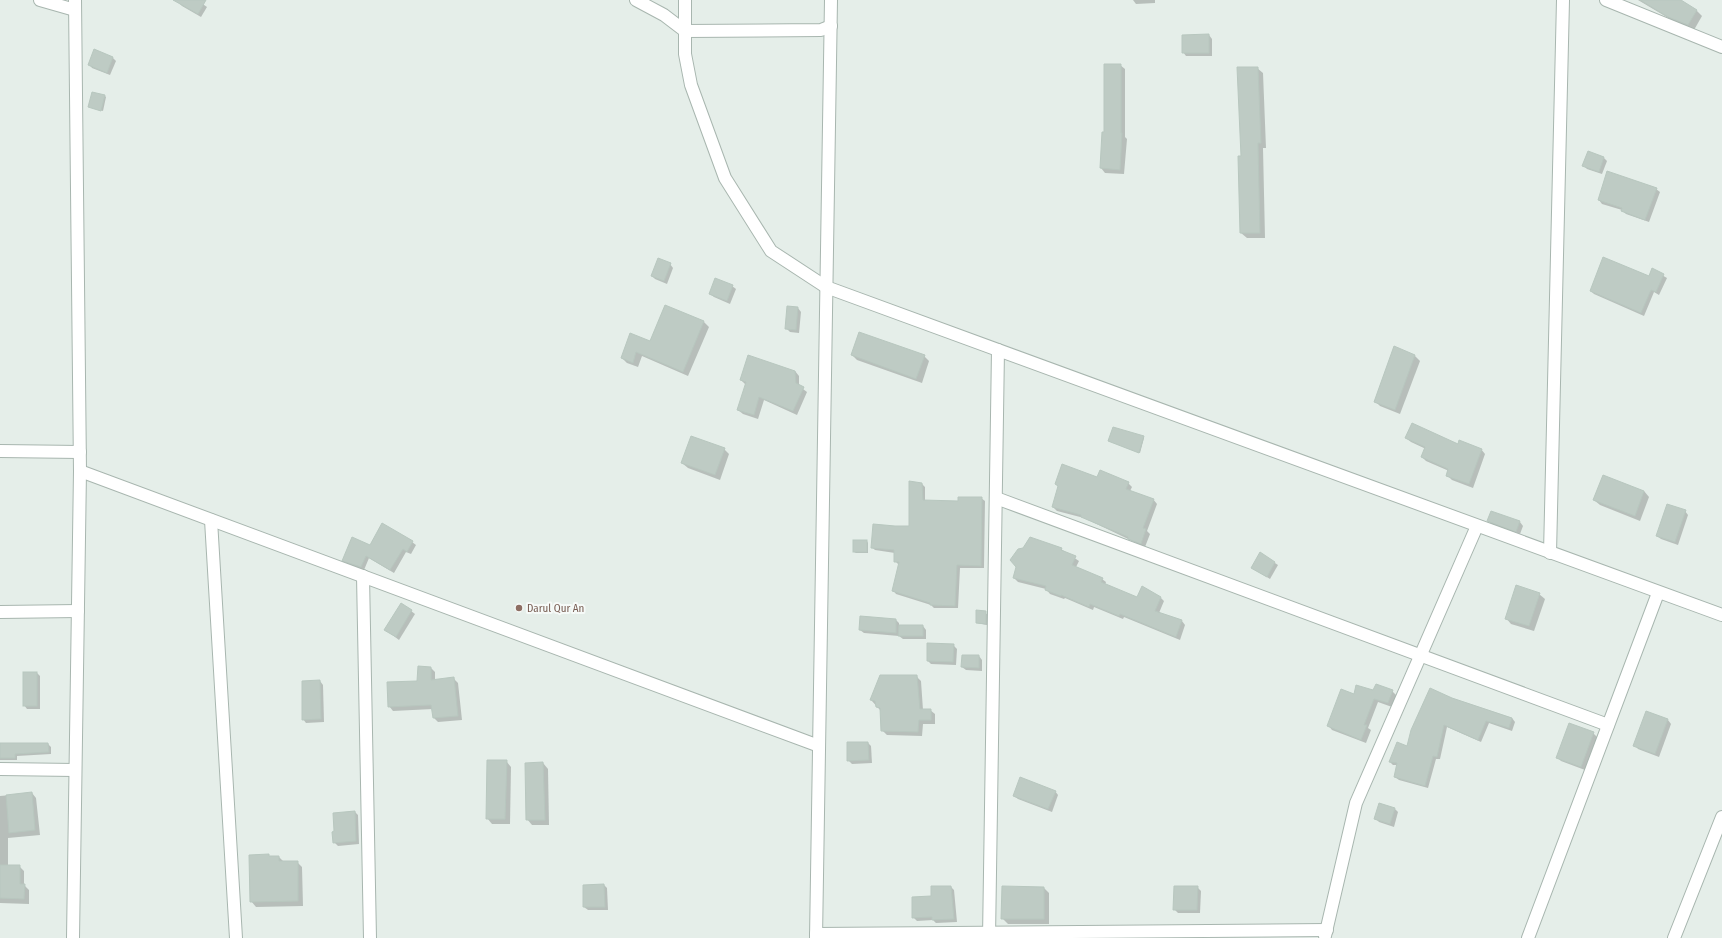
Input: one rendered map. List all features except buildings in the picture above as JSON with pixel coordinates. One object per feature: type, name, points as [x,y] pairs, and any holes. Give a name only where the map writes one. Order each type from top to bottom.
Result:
[{"type":"street","points":[[40,0],[75,5],[80,471],[73,938]]},
{"type":"street","points":[[636,0],[664,15],[685,31],[821,30],[831,26]]},
{"type":"street","points":[[685,0],[685,54],[691,85],[725,178],[771,251],[826,287],[1658,593],[1722,615]]},
{"type":"street","points":[[831,0],[816,936],[1326,934],[1356,803],[1477,526]]},
{"type":"street","points":[[1550,553],[1563,0]]},
{"type":"street","points":[[1606,0],[1722,47]]},
{"type":"street","points":[[989,935],[998,350]]},
{"type":"street","points":[[0,451],[80,452]]},
{"type":"street","points":[[80,471],[819,746]]},
{"type":"street","points":[[996,498],[1608,725]]},
{"type":"street","points":[[211,520],[236,938]]},
{"type":"street","points":[[363,576],[370,938]]},
{"type":"street","points":[[1528,938],[1658,593]]},
{"type":"street","points":[[0,612],[78,611]]},
{"type":"street","points":[[0,769],[75,770]]},
{"type":"street","points":[[1674,938],[1722,817]]},
{"type":"place","name":"Darul Qur An","points":[[519,608]]}]
